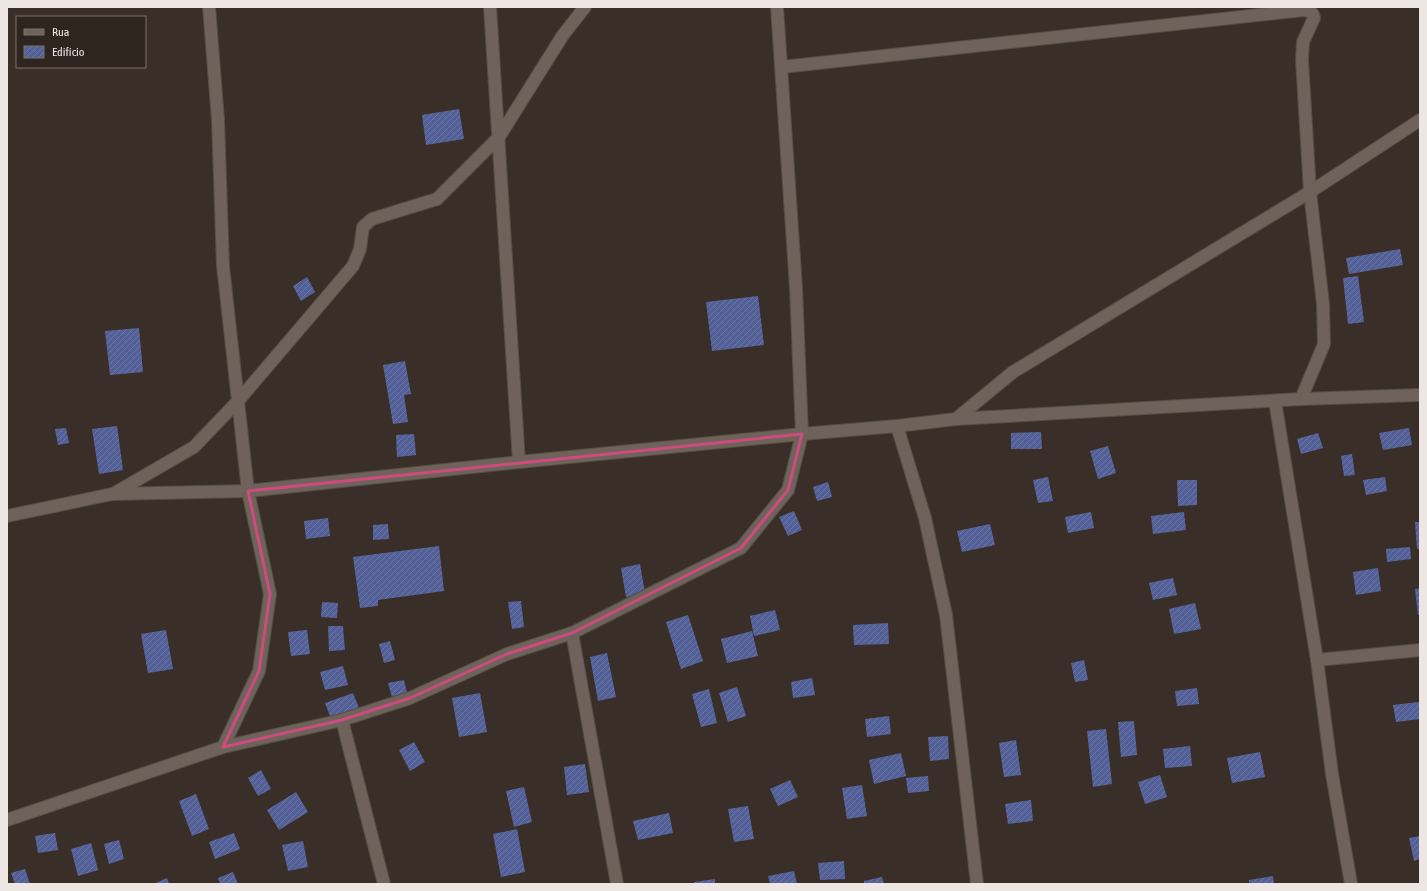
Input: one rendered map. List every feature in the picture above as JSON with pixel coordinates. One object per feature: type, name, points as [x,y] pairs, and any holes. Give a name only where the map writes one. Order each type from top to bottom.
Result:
[{"type":"street","points":[[209,7],[218,120],[223,266],[248,491],[270,594],[260,671],[223,747]]},
{"type":"street","points":[[490,7],[519,462]]},
{"type":"street","points":[[112,494],[194,447],[238,401],[353,266],[360,249],[363,227],[372,219],[437,199],[499,137],[563,35],[585,7]]},
{"type":"street","points":[[7,820],[223,747],[342,720],[410,698],[508,654],[572,633],[741,548],[788,490],[802,434],[796,288],[777,7]]},
{"type":"street","points":[[782,67],[1304,10],[1310,11],[1314,18],[1303,42],[1302,60],[1310,192],[1323,304],[1324,344],[1301,400]]},
{"type":"street","points":[[956,419],[1013,372],[1310,192],[1420,120]]},
{"type":"street","points":[[7,516],[112,494],[248,491],[519,462],[956,419],[1420,394]]},
{"type":"street","points":[[1275,401],[1317,660],[1332,774],[1350,884]]},
{"type":"street","points":[[897,426],[925,518],[946,615],[977,884]]},
{"type":"street","points":[[572,633],[617,884]]},
{"type":"street","points":[[1317,660],[1420,650]]},
{"type":"street","points":[[342,720],[384,884]]},
{"type":"highlighted area","points":[[802,434],[788,490],[741,548],[572,633],[507,654],[410,698],[342,720],[223,747],[259,671],[270,594],[248,491]]},
{"type":"building","points":[[459,109],[464,139],[426,145],[422,115]]},
{"type":"building","points":[[1400,249],[1403,265],[1349,274],[1346,258]]},
{"type":"building","points":[[1358,276],[1364,322],[1348,324],[1343,278]]},
{"type":"building","points":[[307,277],[315,292],[301,301],[293,286]]},
{"type":"building","points":[[758,296],[764,345],[712,351],[706,302]]},
{"type":"building","points":[[139,328],[143,372],[110,375],[105,331]]},
{"type":"building","points":[[405,361],[411,394],[404,395],[408,422],[393,424],[383,365]]},
{"type":"building","points":[[117,426],[123,470],[99,474],[92,429]]},
{"type":"building","points":[[66,428],[69,443],[58,445],[55,429]]},
{"type":"building","points":[[1409,428],[1412,445],[1383,450],[1379,433]]},
{"type":"building","points":[[1041,432],[1042,449],[1011,449],[1011,433]]},
{"type":"building","points":[[1318,433],[1323,448],[1301,454],[1297,439]]},
{"type":"building","points":[[414,434],[416,455],[397,457],[396,435]]},
{"type":"building","points":[[1108,446],[1116,473],[1098,479],[1090,451]]},
{"type":"building","points":[[1352,454],[1355,475],[1344,476],[1341,456]]},
{"type":"building","points":[[1048,477],[1053,501],[1038,503],[1033,480]]},
{"type":"building","points":[[1385,477],[1387,491],[1366,495],[1363,480]]},
{"type":"building","points":[[1177,480],[1197,480],[1197,505],[1178,506]]},
{"type":"building","points":[[828,482],[832,497],[817,501],[813,487]]},
{"type":"building","points":[[794,511],[802,530],[788,536],[779,517]]},
{"type":"building","points":[[1091,512],[1094,528],[1068,533],[1065,517]]},
{"type":"building","points":[[1184,512],[1186,530],[1153,534],[1151,516]]},
{"type":"building","points":[[328,518],[330,536],[306,539],[304,521]]},
{"type":"building","points":[[1415,522],[1420,522],[1420,549],[1417,549]]},
{"type":"building","points":[[388,524],[389,539],[373,540],[373,525]]},
{"type":"building","points":[[990,524],[995,545],[962,552],[957,531]]},
{"type":"building","points":[[439,546],[444,591],[378,600],[378,606],[360,608],[353,557]]},
{"type":"building","points":[[1410,547],[1411,559],[1387,562],[1386,549]]},
{"type":"building","points":[[640,564],[645,593],[626,597],[621,568]]},
{"type":"building","points":[[1378,568],[1381,591],[1356,595],[1353,572]]},
{"type":"building","points":[[1173,578],[1177,595],[1153,600],[1149,583]]},
{"type":"building","points":[[1420,588],[1420,615],[1418,615],[1415,589]]},
{"type":"building","points":[[521,601],[524,627],[512,629],[508,602]]},
{"type":"building","points":[[322,602],[338,603],[337,618],[321,617]]},
{"type":"building","points":[[1195,603],[1201,629],[1174,634],[1169,609]]},
{"type":"building","points":[[775,610],[780,630],[754,636],[750,616]]},
{"type":"building","points":[[688,615],[703,661],[681,669],[666,622]]},
{"type":"building","points":[[888,623],[889,644],[854,645],[853,625]]},
{"type":"building","points":[[328,626],[343,626],[345,650],[329,651]]},
{"type":"building","points":[[166,630],[173,669],[148,673],[141,634]]},
{"type":"building","points":[[307,630],[310,654],[291,656],[288,632]]},
{"type":"building","points":[[752,631],[758,656],[727,663],[721,639]]},
{"type":"building","points":[[390,641],[395,660],[384,663],[379,644]]},
{"type":"building","points":[[607,653],[616,697],[598,701],[590,657]]},
{"type":"building","points":[[1084,660],[1088,680],[1075,682],[1071,663]]},
{"type":"building","points":[[343,666],[348,685],[325,690],[320,672]]},
{"type":"building","points":[[812,678],[815,695],[793,698],[791,682]]},
{"type":"building","points":[[404,680],[407,693],[392,697],[388,683]]},
{"type":"building","points":[[737,687],[746,716],[728,722],[719,693]]},
{"type":"building","points":[[1197,688],[1199,704],[1177,706],[1175,691]]},
{"type":"building","points":[[709,689],[717,723],[701,727],[692,694]]},
{"type":"building","points":[[353,693],[359,708],[331,719],[325,703]]},
{"type":"building","points":[[480,693],[487,732],[459,737],[452,698]]},
{"type":"building","points":[[1419,702],[1420,719],[1396,722],[1393,705]]},
{"type":"building","points":[[889,716],[891,734],[867,737],[865,719]]},
{"type":"building","points":[[1134,721],[1137,755],[1121,757],[1118,722]]},
{"type":"building","points":[[1106,729],[1112,784],[1093,787],[1087,731]]},
{"type":"building","points":[[948,736],[949,759],[930,761],[928,737]]},
{"type":"building","points":[[1016,740],[1021,775],[1004,777],[999,743]]},
{"type":"building","points":[[414,742],[425,762],[410,771],[399,750]]},
{"type":"building","points":[[1190,746],[1192,766],[1165,768],[1163,749]]},
{"type":"building","points":[[1260,752],[1265,777],[1232,783],[1227,758]]},
{"type":"building","points":[[901,753],[906,776],[874,784],[869,760]]},
{"type":"building","points":[[585,764],[589,792],[567,795],[564,767]]},
{"type":"building","points":[[261,770],[271,789],[258,796],[248,778]]},
{"type":"building","points":[[1160,775],[1167,797],[1145,804],[1138,782]]},
{"type":"building","points":[[928,776],[929,791],[908,793],[906,778]]},
{"type":"building","points":[[790,780],[798,797],[778,806],[770,789]]},
{"type":"building","points":[[862,785],[867,816],[847,819],[842,788]]},
{"type":"building","points":[[524,787],[532,822],[514,827],[506,791]]},
{"type":"building","points":[[296,792],[308,812],[279,830],[267,810]]},
{"type":"building","points":[[196,794],[209,829],[192,836],[179,801]]},
{"type":"building","points":[[1031,800],[1033,821],[1008,824],[1005,804]]},
{"type":"building","points":[[748,806],[754,839],[734,842],[728,809]]},
{"type":"building","points":[[669,813],[673,833],[638,840],[633,821]]},
{"type":"building","points":[[517,829],[525,872],[501,877],[493,834]]},
{"type":"building","points":[[55,833],[58,850],[38,853],[35,836]]},
{"type":"building","points":[[234,833],[240,849],[215,859],[209,842]]},
{"type":"building","points":[[1420,836],[1420,859],[1414,861],[1409,838]]},
{"type":"building","points":[[119,840],[124,859],[109,864],[104,844]]},
{"type":"building","points":[[303,841],[308,867],[288,871],[282,845]]},
{"type":"building","points":[[91,843],[98,870],[78,876],[71,849]]},
{"type":"building","points":[[844,861],[845,879],[820,880],[818,863]]},
{"type":"building","points":[[25,869],[30,884],[15,884],[11,873]]},
{"type":"building","points":[[794,871],[797,884],[770,884],[768,876]]},
{"type":"building","points":[[233,872],[238,884],[220,884],[218,878]]},
{"type":"building","points":[[1273,876],[1274,884],[1249,884],[1249,880]]},
{"type":"building","points":[[882,877],[884,884],[864,884],[864,881]]},
{"type":"building","points":[[167,878],[169,884],[153,884]]},
{"type":"building","points":[[715,879],[715,884],[694,884],[694,882]]}]
